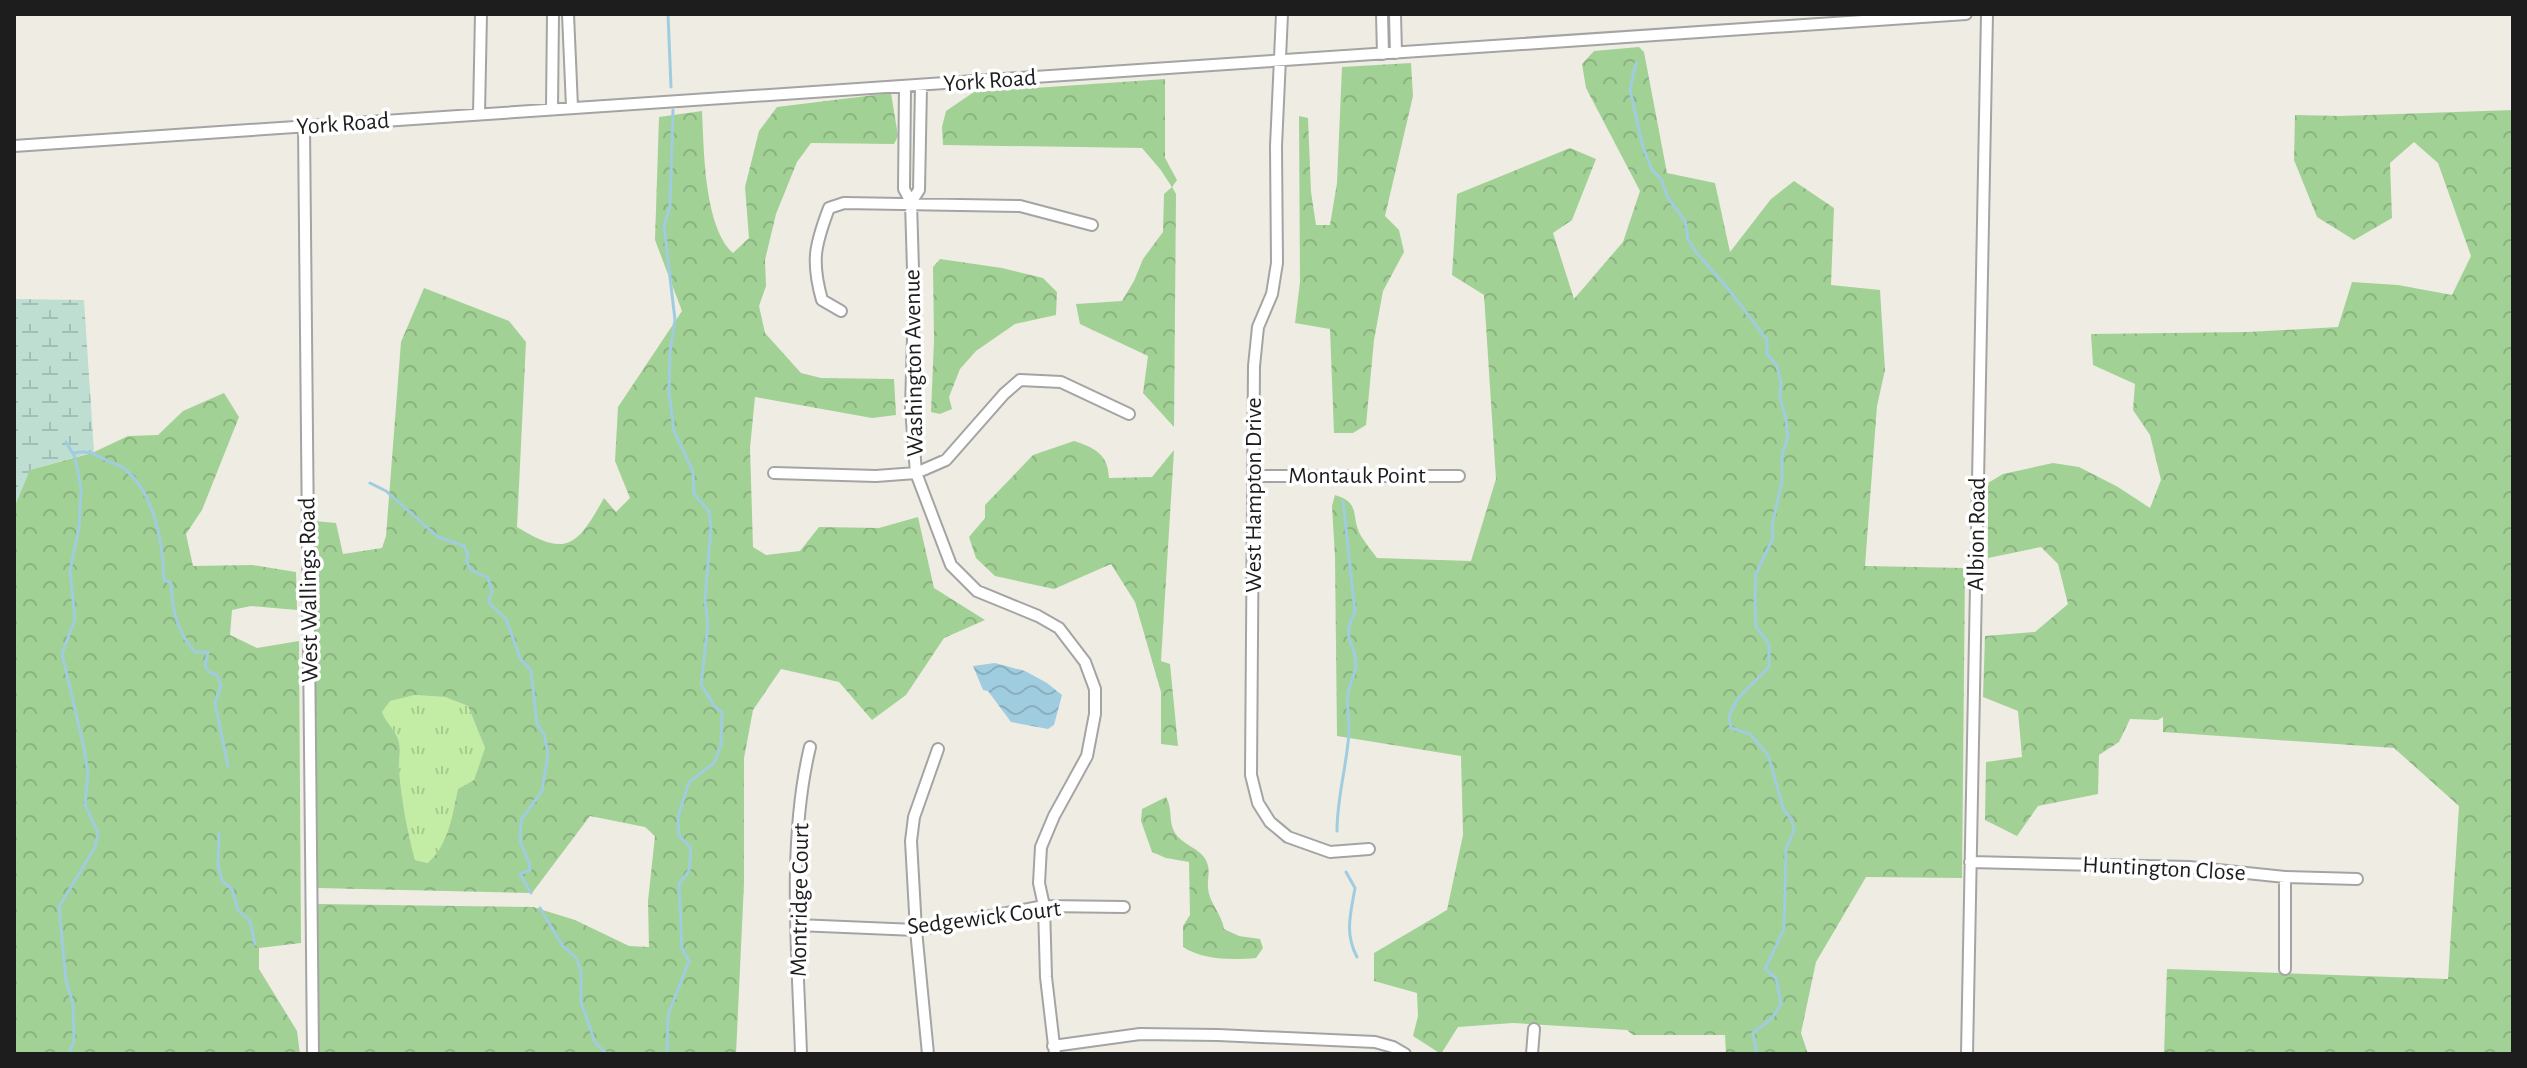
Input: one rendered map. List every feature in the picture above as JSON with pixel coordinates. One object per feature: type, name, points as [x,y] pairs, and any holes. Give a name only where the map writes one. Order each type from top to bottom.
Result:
[{"type":"street","points":[[479,114],[481,14]]},
{"type":"street","points":[[552,108],[553,14]]},
{"type":"street","points":[[568,14],[572,107]]},
{"type":"street","name":"West Hampton Drive","points":[[1282,14],[1276,146],[1277,263],[1272,294],[1258,327],[1254,366],[1251,775],[1258,803],[1270,822],[1288,837],[1330,852],[1369,849]]},
{"type":"street","points":[[1382,14],[1383,54]]},
{"type":"street","points":[[1395,14],[1396,53]]},
{"type":"street","name":"York Road","points":[[14,146],[1966,14]]},
{"type":"street","name":"Albion Road","points":[[1967,1054],[1987,14]]},
{"type":"street","name":"Washington Avenue","points":[[911,202],[919,190],[921,86]]},
{"type":"street","name":"Washington Avenue","points":[[905,87],[904,189],[911,202],[914,304],[911,408],[916,473],[951,565],[977,591],[1059,628],[1085,662],[1095,689],[1095,714],[1087,756],[1041,847],[1039,883],[1044,906],[1046,977],[1054,1050]]},
{"type":"street","name":"West Wallings Road","points":[[304,126],[313,1054]]},
{"type":"street","points":[[841,311],[822,300],[815,276],[816,243],[829,208],[844,203],[911,202],[1020,206],[1092,225]]},
{"type":"street","points":[[774,473],[876,476],[916,473],[946,460],[1020,380],[1061,382],[1129,414]]},
{"type":"street","name":"Montauk Point","points":[[1254,476],[1459,476]]},
{"type":"street","name":"Montridge Court","points":[[801,1054],[798,846],[805,767],[810,747]]},
{"type":"street","points":[[928,1054],[911,841],[914,817],[938,749]]},
{"type":"street","name":"Huntington Close","points":[[1970,862],[2189,867],[2285,877],[2357,879]]},
{"type":"street","points":[[2285,877],[2285,969]]},
{"type":"street","name":"Sedgewick Court","points":[[797,925],[916,930],[1044,906],[1124,907]]},
{"type":"street","points":[[1532,1054],[1534,1029]]},
{"type":"street","points":[[1054,1050],[1140,1034],[1375,1042],[1405,1054]]},
{"type":"green space","points":[[1639,47],[1644,52],[1667,173],[1715,183],[1730,252],[1771,199],[1794,181],[1834,208],[1831,285],[1880,290],[1885,370],[1877,406],[1865,566],[1965,568],[1962,878],[1866,877],[1816,962],[1801,1033],[1808,1054],[1726,1054],[1725,1035],[1633,1035],[1627,1030],[1513,1023],[1458,1027],[1441,1054],[1413,1036],[1418,1016],[1417,993],[1374,981],[1374,953],[1447,910],[1463,835],[1461,756],[1337,736],[1332,506],[1335,495],[1349,502],[1361,536],[1377,558],[1471,561],[1496,479],[1484,295],[1452,275],[1457,194],[1570,148],[1596,159],[1572,220],[1553,233],[1574,299],[1623,242],[1640,191],[1586,88],[1582,64],[1594,51]]},
{"type":"green space","points":[[1411,63],[1413,96],[1385,216],[1399,230],[1404,252],[1383,291],[1374,340],[1366,425],[1353,433],[1334,433],[1330,329],[1295,323],[1300,282],[1299,116],[1308,118],[1311,192],[1316,225],[1330,225],[1337,183],[1342,67]]},
{"type":"green space","points":[[1165,79],[1165,158],[1177,180],[1172,187],[1142,148],[943,145],[942,127],[946,111],[974,92]]},
{"type":"green space","points":[[891,93],[898,136],[894,144],[811,143],[797,162],[776,214],[765,260],[766,286],[759,306],[765,333],[801,373],[821,378],[894,379],[896,415],[872,418],[755,397],[750,448],[753,547],[766,555],[800,551],[819,527],[879,528],[918,517],[934,588],[985,620],[944,638],[906,695],[872,720],[839,682],[781,669],[753,710],[744,758],[744,883],[736,1054],[319,1054],[318,904],[533,907],[575,920],[629,946],[649,947],[648,901],[655,836],[645,827],[590,816],[532,893],[318,888],[314,521],[336,523],[343,554],[382,548],[386,536],[401,342],[424,288],[509,321],[526,342],[517,527],[534,537],[560,544],[578,536],[604,498],[616,512],[630,498],[615,461],[618,407],[682,311],[655,240],[659,117],[702,111],[711,207],[723,241],[733,253],[749,238],[745,187],[759,131],[777,107]],"holes":[[[415,695],[445,697],[468,706],[485,748],[474,780],[458,789],[445,838],[428,863],[415,860],[402,794],[399,743],[382,712],[390,701]]]},
{"type":"green space","points":[[2513,110],[2513,1054],[2164,1054],[2167,969],[2448,979],[2459,806],[2394,748],[2163,732],[2163,717],[2158,720],[2130,719],[2119,742],[2099,755],[2098,794],[2038,806],[2017,836],[1985,820],[1986,762],[2022,757],[2018,711],[1983,697],[1985,636],[2035,632],[2068,604],[2058,564],[2041,547],[1988,558],[1988,483],[2003,474],[2053,463],[2079,467],[2150,508],[2161,480],[2150,435],[2133,410],[2135,384],[2093,365],[2091,334],[2248,332],[2338,327],[2352,282],[2398,285],[2452,295],[2471,256],[2438,163],[2414,142],[2390,163],[2392,218],[2354,240],[2317,217],[2294,160],[2295,115]]},
{"type":"green space","points":[[1172,187],[1176,194],[1174,427],[1143,393],[1148,356],[1080,324],[1076,304],[1122,301],[1143,259],[1163,232],[1164,194]]},
{"type":"green space","points":[[940,259],[1043,278],[1057,292],[1056,315],[1015,324],[976,351],[960,369],[949,397],[952,409],[940,414],[931,412],[933,267]]},
{"type":"green space","points":[[14,299],[84,300],[94,452],[30,470],[14,508]]},
{"type":"green space","points":[[224,393],[239,417],[202,510],[186,534],[193,566],[252,565],[296,572],[297,610],[251,606],[232,610],[230,635],[257,648],[299,641],[301,943],[259,948],[259,969],[297,1031],[300,1054],[14,1054],[14,508],[29,470],[92,453],[128,436],[158,435],[183,411]]},
{"type":"green space","points":[[1074,441],[1099,453],[1106,463],[1109,478],[1152,477],[1174,450],[1161,661],[1170,664],[1178,746],[1161,744],[1161,692],[1135,602],[1111,564],[1054,589],[995,576],[976,558],[969,537],[985,518],[985,505],[1033,455]]},
{"type":"green space","points":[[415,695],[445,697],[468,706],[485,748],[474,780],[458,789],[445,838],[429,863],[415,860],[402,794],[399,743],[382,712],[389,701]]},
{"type":"green space","points":[[1166,797],[1175,833],[1206,861],[1209,893],[1224,929],[1239,936],[1260,939],[1263,948],[1256,958],[1209,957],[1183,947],[1183,926],[1190,915],[1189,862],[1152,852],[1141,821],[1142,809]]},
{"type":"water","points":[[995,663],[1025,671],[1062,695],[1054,725],[1048,729],[1011,722],[988,691],[983,690],[973,666]]},
{"type":"waterway","points":[[668,14],[671,87]]},
{"type":"waterway","points":[[1636,63],[1630,90],[1643,147],[1652,170],[1661,179],[1668,198],[1685,221],[1688,239],[1695,251],[1767,340],[1767,354],[1777,366],[1781,382],[1780,398],[1786,419],[1788,437],[1782,455],[1782,482],[1772,525],[1773,538],[1756,574],[1756,627],[1769,644],[1769,667],[1738,698],[1729,716],[1731,728],[1750,734],[1768,755],[1784,811],[1791,818],[1794,830],[1786,849],[1784,929],[1765,969],[1776,978],[1781,1004],[1772,1018],[1753,1033],[1757,1054]]},
{"type":"waterway","points":[[667,1054],[668,1015],[689,961],[682,949],[679,884],[689,871],[691,848],[679,836],[678,817],[689,782],[714,763],[721,746],[722,712],[714,706],[701,684],[708,625],[705,599],[711,527],[709,511],[694,494],[693,472],[674,431],[669,392],[670,351],[675,320],[664,226],[670,207],[673,110]]},
{"type":"waterway","points":[[66,442],[75,457],[81,489],[79,527],[70,571],[75,619],[62,654],[88,774],[85,804],[98,833],[95,847],[59,907],[66,981],[73,1004],[74,1041],[69,1054]]},
{"type":"waterway","points":[[73,453],[91,453],[121,466],[144,492],[155,520],[164,580],[171,583],[174,611],[180,628],[195,652],[208,652],[205,666],[217,675],[221,685],[215,703],[228,766]]},
{"type":"waterway","points":[[370,483],[386,491],[438,537],[464,546],[471,570],[488,578],[492,591],[490,604],[506,619],[521,660],[531,670],[537,724],[544,734],[548,754],[542,791],[521,820],[520,841],[530,870],[520,874],[531,893]]},
{"type":"waterway","points":[[1337,831],[1349,732],[1348,694],[1356,665],[1349,635],[1355,612],[1343,501]]},
{"type":"waterway","points":[[219,834],[218,865],[222,881],[232,889],[238,910],[250,921],[255,944]]},
{"type":"waterway","points":[[1346,872],[1355,888],[1350,931],[1357,957]]},
{"type":"waterway","points":[[540,908],[562,945],[576,958],[581,970],[581,1002],[595,1042],[607,1054]]}]
